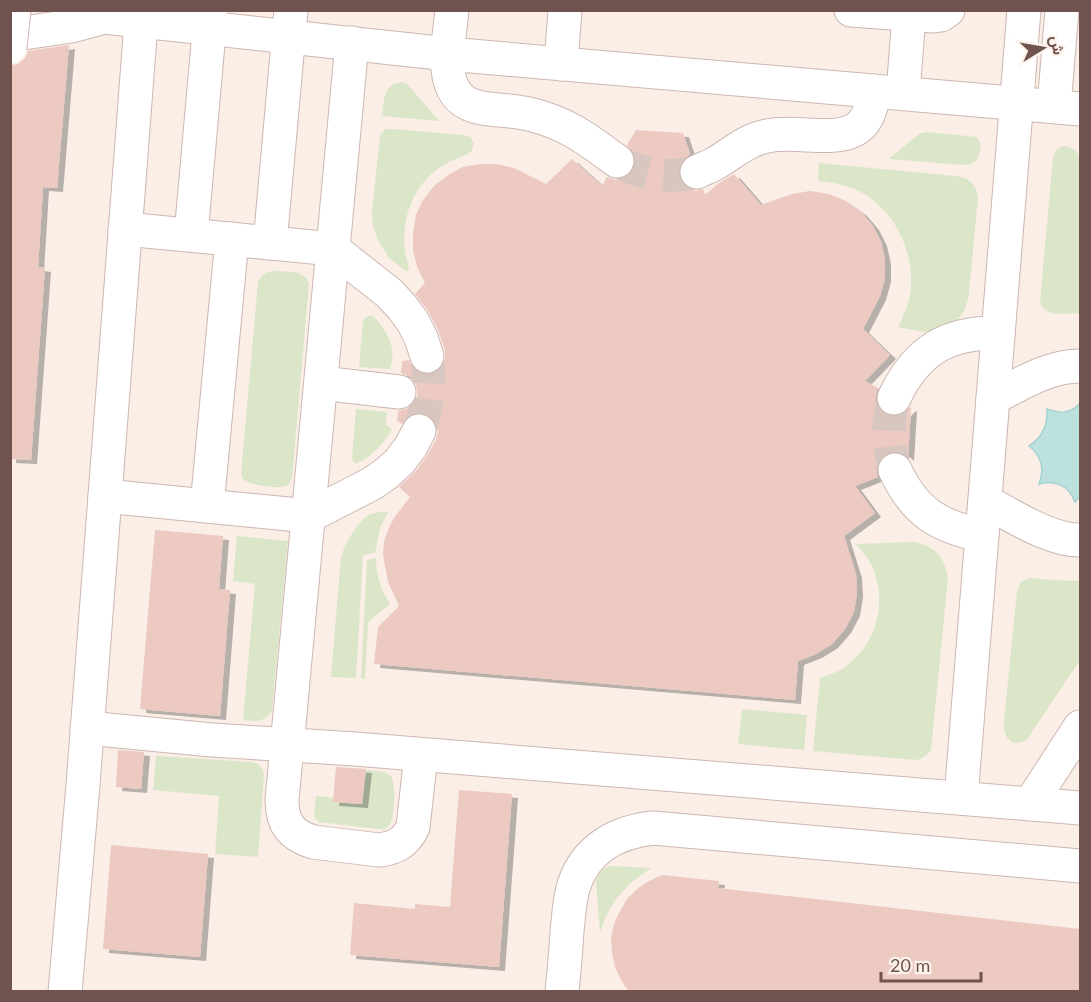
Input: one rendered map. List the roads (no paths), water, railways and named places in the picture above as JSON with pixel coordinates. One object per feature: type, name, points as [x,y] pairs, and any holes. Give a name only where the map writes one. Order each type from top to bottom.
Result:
[{"type":"lane","points":[[10,47],[14,10]]},
{"type":"lane","points":[[452,10],[447,67],[453,89],[461,98],[480,108],[511,110],[549,120],[576,132],[617,161]]},
{"type":"lane","points":[[561,64],[565,10]]},
{"type":"lane","points":[[850,10],[934,16],[941,15],[948,10]]},
{"type":"lane","points":[[961,798],[1024,10]]},
{"type":"lane","points":[[10,34],[71,26],[97,14],[290,24],[352,43],[448,54],[1067,107],[1062,10]]},
{"type":"lane","points":[[697,172],[714,165],[747,143],[766,136],[785,134],[829,137],[849,133],[858,128],[865,121],[873,102],[888,92],[909,15]]},
{"type":"lane","points":[[65,992],[142,16]]},
{"type":"lane","points":[[191,235],[211,19]]},
{"type":"lane","points":[[270,243],[290,24]]},
{"type":"lane","points":[[352,43],[287,744],[282,810],[289,828],[296,835],[313,843],[379,850],[388,849],[404,841],[413,827],[421,755]]},
{"type":"lane","points":[[125,229],[333,249],[389,293],[402,307],[413,322],[427,357]]},
{"type":"lane","points":[[207,506],[232,239]]},
{"type":"lane","points":[[894,398],[902,381],[914,366],[935,348],[961,336],[998,333]]},
{"type":"lane","points":[[993,398],[1041,373],[1080,366]]},
{"type":"lane","points":[[321,382],[399,392]]},
{"type":"lane","points":[[105,496],[309,516],[373,483],[387,473],[411,446],[419,431]]},
{"type":"lane","points":[[894,470],[903,488],[929,515],[945,525],[964,532],[982,535]]},
{"type":"lane","points":[[985,501],[1060,538],[1080,540]]},
{"type":"lane","points":[[87,728],[212,740],[287,744],[1080,808]]},
{"type":"lane","points":[[1030,804],[1080,728]]},
{"type":"lane","points":[[562,992],[570,900],[574,883],[592,854],[612,839],[636,830],[653,828],[1080,866]]},
{"type":"water","points":[[1080,403],[1080,496],[1075,502],[1061,485],[1051,482],[1039,484],[1042,473],[1041,463],[1037,454],[1029,446],[1044,430],[1047,409],[1065,412]]},
{"type":"tunnel","points":[[617,161],[656,175],[697,172]]},
{"type":"tunnel","points":[[419,431],[428,394],[427,356]]},
{"type":"tunnel","points":[[894,398],[889,434],[890,452],[895,470]]}]
